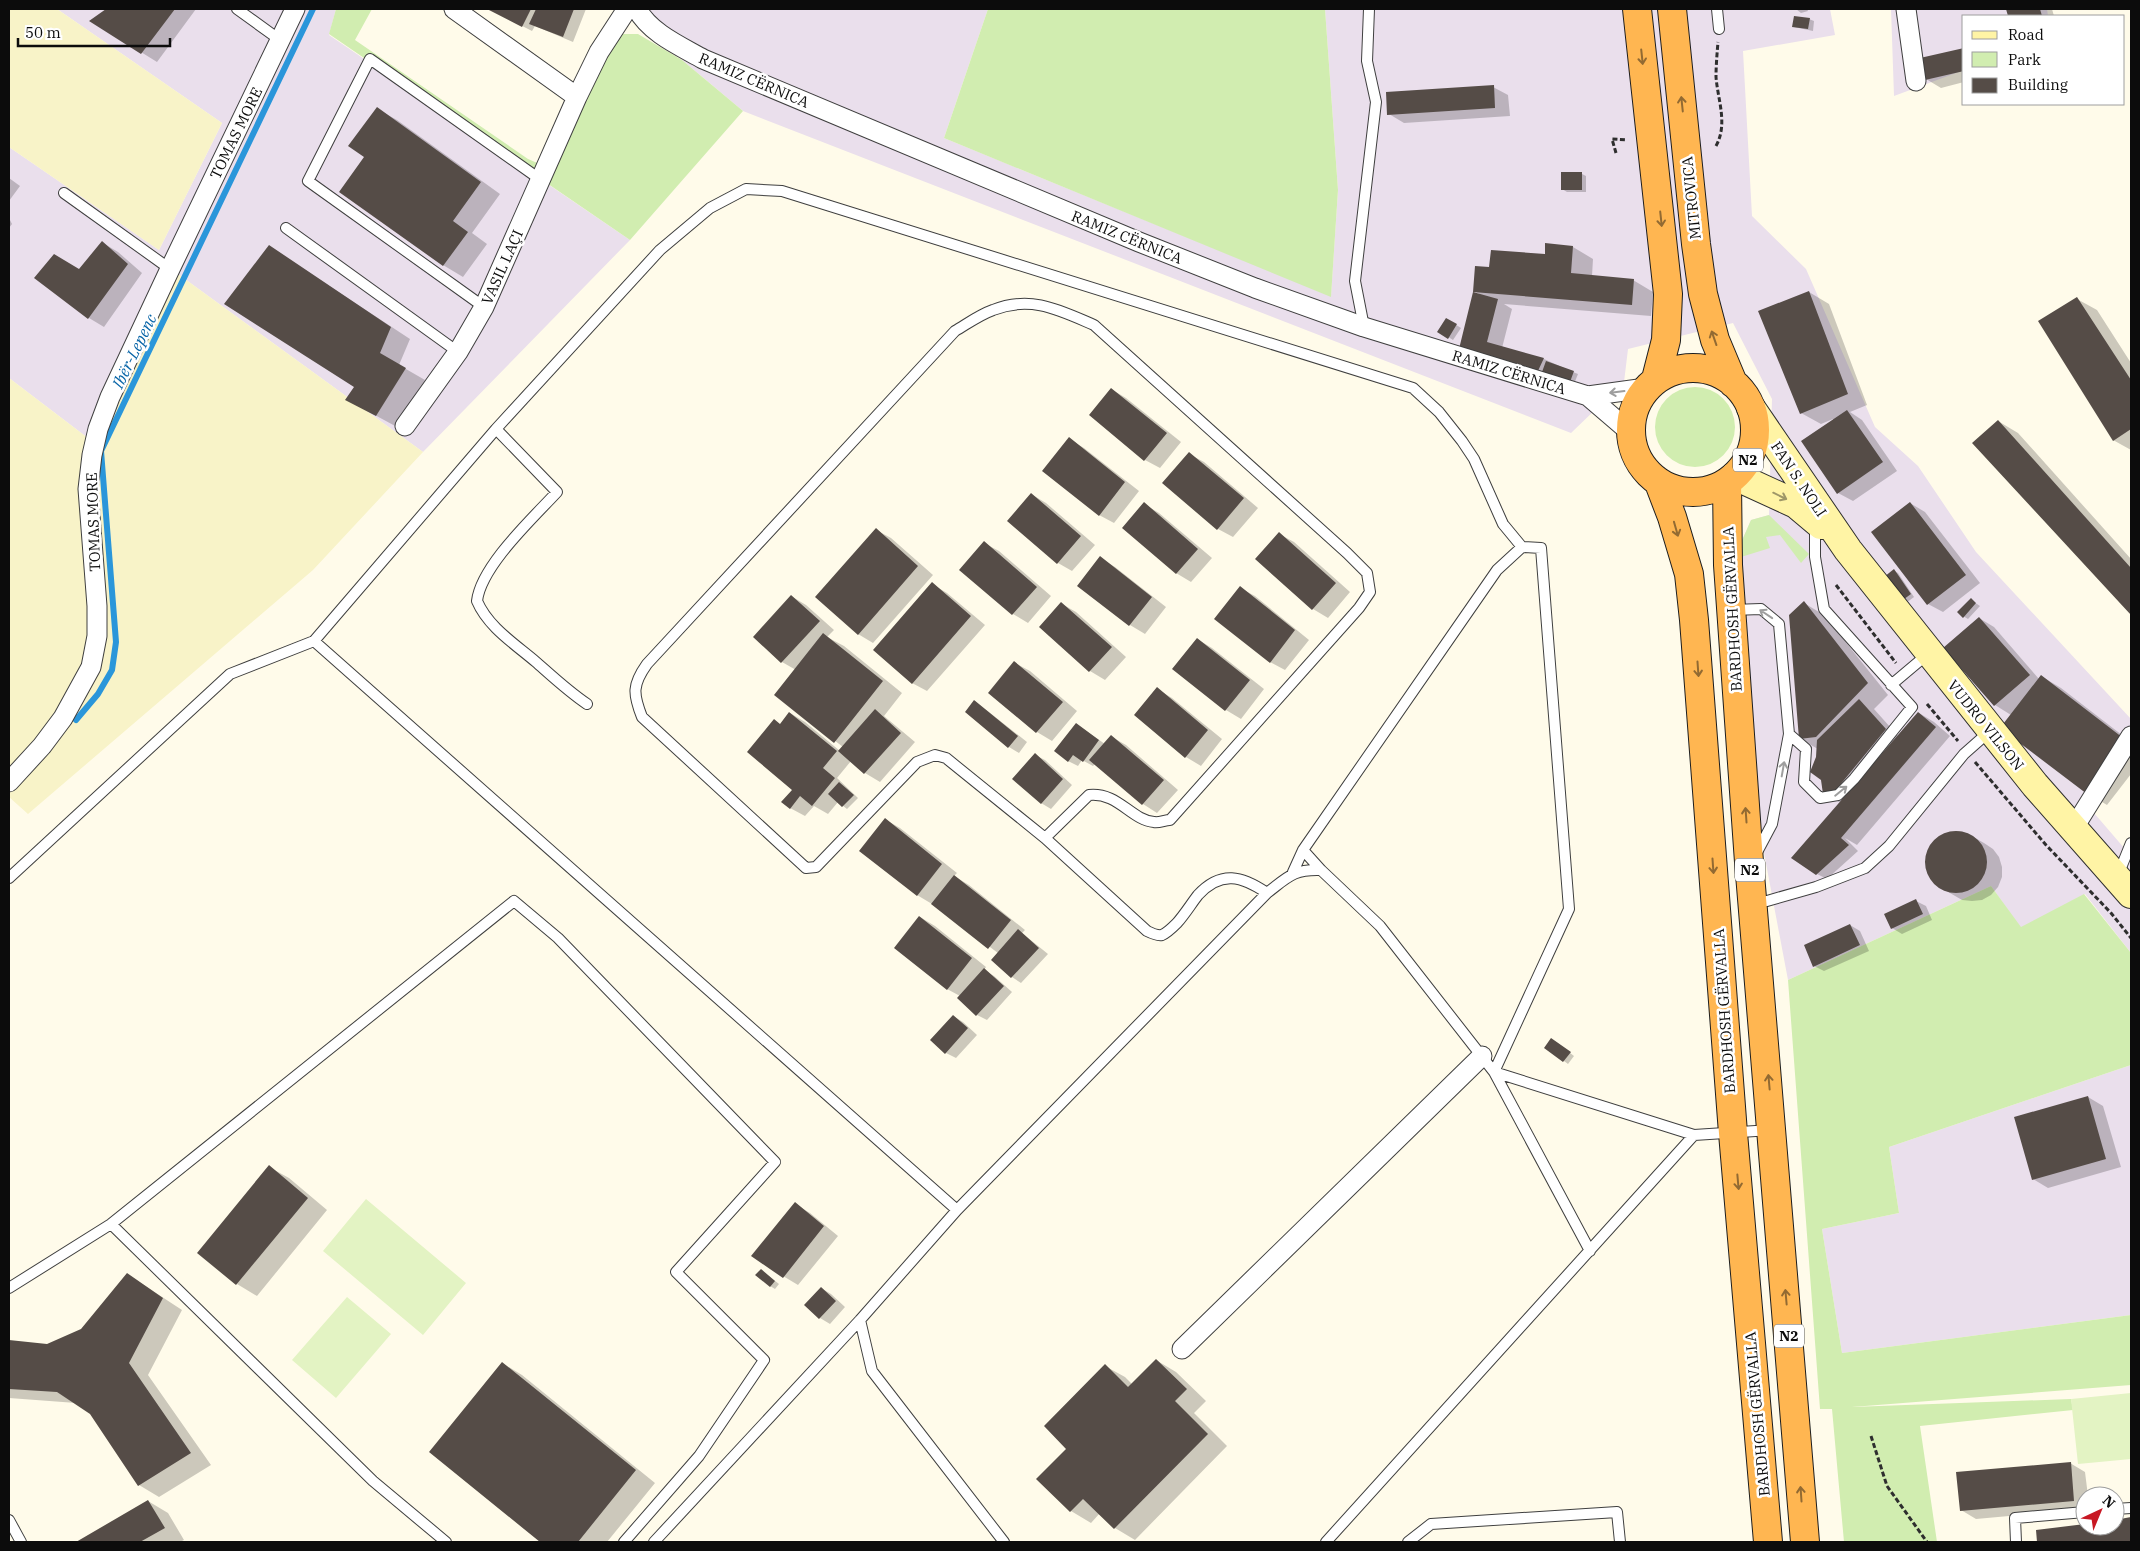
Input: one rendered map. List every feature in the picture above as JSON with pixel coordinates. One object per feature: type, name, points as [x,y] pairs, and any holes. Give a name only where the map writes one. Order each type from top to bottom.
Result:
[{"type":"highway","name":"N2","points":[[1637,9],[1668,294],[1666,340],[1651,384]]},
{"type":"highway","name":"MITROVICA","points":[[1672,9],[1696,244],[1703,294],[1715,340],[1733,383]]},
{"type":"highway","name":"N2","points":[[1695,368],[1715,372],[1733,383],[1744,394],[1751,408],[1755,426],[1754,444],[1747,462],[1731,480],[1711,490],[1693,493],[1676,491],[1659,483],[1644,470],[1634,452],[1630,432],[1632,416],[1637,401],[1651,384],[1675,370],[1695,368]]},
{"type":"highway","name":"BARDHOSH GËRVALLA","points":[[1731,480],[1728,555],[1749,862],[1773,1130],[1805,1542]]},
{"type":"highway","name":"BARDHOSH GËRVALLA","points":[[1659,483],[1672,517],[1689,574],[1768,1542]]},
{"type":"main road","name":"FAN S. NOLI","points":[[1751,408],[1848,550]]},
{"type":"main road","points":[[1731,480],[1780,495],[1796,504],[1848,550]]},
{"type":"main road","name":"VUDRO VILSON","points":[[1848,550],[1990,731],[2124,886]]},
{"type":"street","name":"TOMAS MORE","points":[[9,782],[42,746],[67,711],[91,667],[96,636],[97,606],[88,489],[92,455],[98,429],[110,397],[170,269],[295,9]]},
{"type":"street","points":[[454,9],[577,97]]},
{"type":"street","name":"VASIL LAÇI","points":[[406,426],[458,352],[484,307],[577,97],[599,52],[627,9]]},
{"type":"street","name":"RAMIZ CËRNICA","points":[[637,9],[665,37],[703,58],[1139,242],[1255,288],[1364,327],[1588,396],[1630,432]]},
{"type":"street","points":[[1906,9],[1916,81]]},
{"type":"street","points":[[1588,396],[1651,384]]},
{"type":"street","points":[[2073,829],[2131,736]]},
{"type":"street","points":[[1182,1349],[1482,1056]]},
{"type":"lane","points":[[237,9],[280,40]]},
{"type":"lane","points":[[1364,327],[1355,281],[1376,102],[1367,61],[1369,9]]},
{"type":"lane","points":[[1717,9],[1719,29]]},
{"type":"lane","points":[[484,307],[308,181],[370,59],[541,180]]},
{"type":"lane","points":[[9,878],[230,674],[314,641],[496,430],[660,250],[710,208],[746,189],[782,192],[1413,388],[1439,412],[1474,459],[1503,524],[1522,546],[1540,548],[1569,909],[1494,1072]]},
{"type":"lane","points":[[64,193],[170,269]]},
{"type":"lane","points":[[286,228],[458,352]]},
{"type":"lane","points":[[1045,838],[1090,795],[1098,794],[1112,798],[1154,822],[1170,820],[1359,608],[1370,592],[1367,573],[1347,552],[1094,325],[1046,305],[1015,304],[992,310],[955,331],[647,664],[636,682],[634,691],[642,717],[806,868],[816,867],[916,762],[930,756],[946,758],[1045,838],[1146,931],[1162,935],[1172,928],[1200,894],[1212,883],[1224,877],[1246,881],[1267,893]]},
{"type":"lane","points":[[496,430],[558,492],[494,564],[480,585],[477,601],[488,620],[572,694],[587,704]]},
{"type":"lane","points":[[1789,734],[1806,748],[1804,782],[1820,798],[1829,798],[1838,795],[1854,779],[1912,707],[1824,610],[1815,557],[1815,520]]},
{"type":"lane","points":[[654,1542],[860,1320],[957,1210],[1267,893],[1293,872],[1303,850],[1497,570],[1522,546]]},
{"type":"lane","points":[[1732,610],[1762,609],[1779,624],[1789,734],[1772,824],[1760,850],[1749,862]]},
{"type":"lane","points":[[314,641],[957,1210]]},
{"type":"lane","points":[[1892,686],[1929,653]]},
{"type":"lane","points":[[1753,902],[1767,901],[1816,887],[1865,868],[1889,846],[1966,752],[1990,731]]},
{"type":"lane","points":[[2124,886],[2131,843]]},
{"type":"lane","points":[[1303,850],[1321,870],[1380,926],[1494,1072],[1590,1251]]},
{"type":"lane","points":[[1293,872],[1308,869],[1321,870]]},
{"type":"lane","points":[[9,1288],[111,1224],[514,900],[558,938],[775,1162],[676,1272],[764,1360],[699,1456],[624,1542]]},
{"type":"lane","points":[[1494,1072],[1694,1135],[1773,1130]]},
{"type":"lane","points":[[1326,1542],[1694,1135]]},
{"type":"lane","points":[[111,1224],[373,1481],[446,1542]]},
{"type":"lane","points":[[860,1320],[872,1371],[1004,1542]]},
{"type":"lane","points":[[1408,1542],[1431,1524],[1617,1512],[1620,1542]]},
{"type":"lane","points":[[2016,1542],[2015,1518],[2075,1513]]},
{"type":"lane","points":[[9,1520],[22,1542]]},
{"type":"path","points":[[1716,146],[1722,136],[1721,106],[1716,77],[1719,29]]},
{"type":"path","points":[[1616,153],[1612,139],[1628,140],[1629,148]]},
{"type":"path","points":[[1815,557],[1966,752],[2046,845],[2111,913],[2131,938]]},
{"type":"path","points":[[1870,1436],[1887,1486],[1927,1542]]},
{"type":"shaded area","points":[[9,9],[57,9],[222,123],[159,250],[9,147]]},
{"type":"shaded area","points":[[57,9],[336,9],[329,35],[630,240],[423,452],[178,274],[97,445],[9,378],[9,147],[159,250],[222,123]]},
{"type":"shaded area","points":[[640,9],[988,9],[944,138],[1331,296],[1338,190],[1325,9],[1830,9],[1835,35],[1743,51],[1752,216],[1806,269],[1875,427],[1918,466],[1976,552],[2131,719],[2131,742],[2088,806],[2131,856],[2131,953],[2085,894],[2021,928],[1991,886],[1788,980],[1761,837],[1740,545],[1751,520],[1769,515],[1772,399],[1733,323],[1628,349],[1624,382],[1571,433],[743,111],[639,24]]},
{"type":"shaded area","points":[[1891,9],[2047,9],[2048,15],[1962,15],[1962,71],[1894,96]]},
{"type":"shaded area","points":[[178,274],[423,452],[313,570],[28,814],[9,797],[9,378],[97,445]]},
{"type":"shaded area","points":[[2131,1065],[2131,1315],[1842,1353],[1822,1229],[1899,1213],[1889,1147]]},
{"type":"green space","points":[[336,9],[372,9],[355,40],[528,159],[549,168],[612,34],[638,34],[682,60],[743,111],[630,240],[329,34]]},
{"type":"green space","points":[[988,9],[1325,9],[1338,190],[1331,297],[944,138]]},
{"type":"green space","points":[[1695,387],[1710,390],[1723,399],[1732,412],[1735,427],[1732,442],[1723,455],[1710,464],[1695,467],[1680,464],[1667,455],[1658,442],[1655,427],[1658,412],[1667,399],[1680,390]]},
{"type":"green space","points":[[1769,515],[1809,554],[1801,563],[1780,535],[1766,537],[1770,548],[1741,557],[1740,545],[1751,520]]},
{"type":"green space","points":[[1991,886],[2021,927],[2084,894],[2131,953],[2131,1065],[1889,1147],[1899,1213],[1822,1229],[1842,1353],[2131,1315],[2131,1385],[1852,1407],[2071,1399],[2073,1410],[1920,1426],[1937,1542],[1844,1542],[1832,1409],[1820,1409],[1788,980]]},
{"type":"green space","points":[[366,1199],[466,1283],[423,1335],[323,1251]]},
{"type":"green space","points":[[347,1297],[391,1334],[336,1398],[292,1360]]},
{"type":"green space","points":[[2131,1393],[2131,1459],[2078,1464],[2071,1399]]},
{"type":"building","points":[[106,9],[175,9],[141,54],[89,21]]},
{"type":"building","points":[[487,9],[531,9],[522,27]]},
{"type":"building","points":[[536,9],[574,9],[563,37],[529,24]]},
{"type":"building","points":[[2006,9],[2040,9],[2042,15],[2008,15]]},
{"type":"building","points":[[1794,16],[1810,18],[1808,29],[1792,27]]},
{"type":"building","points":[[1962,48],[1962,71],[1925,80],[1920,58]]},
{"type":"building","points":[[1494,85],[1495,108],[1387,115],[1386,92]]},
{"type":"building","points":[[377,107],[481,182],[453,221],[468,232],[443,266],[339,192],[364,157],[348,146]]},
{"type":"building","points":[[1561,172],[1582,172],[1582,190],[1561,190]]},
{"type":"building","points":[[102,241],[128,264],[88,319],[34,278],[54,254],[79,269]]},
{"type":"building","points":[[1545,243],[1573,246],[1571,273],[1634,279],[1632,305],[1473,292],[1475,266],[1489,267],[1491,250],[1545,254]]},
{"type":"building","points":[[269,245],[391,327],[380,353],[406,368],[376,416],[345,400],[354,387],[224,304]]},
{"type":"building","points":[[1809,291],[1848,394],[1800,414],[1758,311]]},
{"type":"building","points":[[1473,292],[1498,299],[1487,342],[1544,358],[1537,373],[1459,349]]},
{"type":"building","points":[[2077,297],[2131,380],[2131,429],[2113,441],[2038,321]]},
{"type":"building","points":[[1446,318],[1457,324],[1448,339],[1437,332]]},
{"type":"building","points":[[1546,361],[1574,371],[1570,382],[1542,372]]},
{"type":"building","points":[[1111,388],[1167,433],[1144,461],[1089,415]]},
{"type":"building","points":[[1847,410],[1883,462],[1837,494],[1801,441]]},
{"type":"building","points":[[1998,420],[2131,568],[2131,615],[1972,443]]},
{"type":"building","points":[[1069,437],[1125,482],[1099,516],[1042,471]]},
{"type":"building","points":[[1189,452],[1244,498],[1217,530],[1162,483]]},
{"type":"building","points":[[1031,493],[1081,536],[1057,564],[1007,521]]},
{"type":"building","points":[[1144,502],[1198,549],[1176,574],[1122,528]]},
{"type":"building","points":[[1910,502],[1966,575],[1927,605],[1871,532]]},
{"type":"building","points":[[876,528],[918,566],[858,635],[815,597]]},
{"type":"building","points":[[1279,532],[1336,583],[1312,610],[1255,559]]},
{"type":"building","points":[[984,541],[1037,587],[1012,615],[959,570]]},
{"type":"building","points":[[1100,556],[1152,597],[1129,626],[1077,586]]},
{"type":"building","points":[[1894,569],[1911,594],[1900,602],[1884,577]]},
{"type":"building","points":[[932,582],[971,616],[912,684],[873,650]]},
{"type":"building","points":[[1240,586],[1295,630],[1270,663],[1214,619]]},
{"type":"building","points":[[791,595],[820,621],[781,663],[753,637]]},
{"type":"building","points":[[1971,598],[1976,603],[1963,618],[1957,612]]},
{"type":"building","points":[[1804,601],[1868,683],[1816,737],[1799,739],[1789,615]]},
{"type":"building","points":[[1061,602],[1112,647],[1089,672],[1039,627]]},
{"type":"building","points":[[1979,617],[2030,675],[1994,706],[1943,648]]},
{"type":"building","points":[[823,633],[883,681],[834,743],[774,695]]},
{"type":"building","points":[[1197,638],[1250,680],[1225,711],[1172,669]]},
{"type":"building","points":[[1014,661],[1063,702],[1036,733],[988,693]]},
{"type":"building","points":[[2041,675],[2127,741],[2087,794],[2000,728]]},
{"type":"building","points":[[1157,687],[1208,730],[1185,758],[1134,715]]},
{"type":"building","points":[[1859,699],[1886,729],[1835,791],[1823,794],[1821,780],[1810,772],[1816,757],[1817,740]]},
{"type":"building","points":[[974,700],[1018,736],[1008,748],[965,712]]},
{"type":"building","points":[[875,709],[901,733],[864,774],[838,751]]},
{"type":"building","points":[[789,712],[837,751],[823,768],[835,778],[812,806],[800,796],[790,809],[781,802],[792,790],[747,752],[774,719],[780,724]]},
{"type":"building","points":[[1918,712],[1936,727],[1841,838],[1849,845],[1816,875],[1791,858]]},
{"type":"building","points":[[1076,723],[1099,740],[1083,762],[1073,755],[1068,762],[1054,751]]},
{"type":"building","points":[[1111,735],[1164,780],[1142,805],[1089,760]]},
{"type":"building","points":[[1035,753],[1063,779],[1041,804],[1012,779]]},
{"type":"building","points":[[839,782],[854,795],[842,807],[828,794]]},
{"type":"building","points":[[885,818],[942,864],[917,896],[859,851]]},
{"type":"building","points":[[1950,831],[1962,831],[1978,840],[1985,850],[1987,862],[1985,874],[1978,884],[1962,893],[1950,893],[1939,888],[1930,879],[1925,868],[1925,856],[1930,845],[1939,836]]},
{"type":"building","points":[[954,875],[1011,920],[988,949],[931,904]]},
{"type":"building","points":[[1916,899],[1923,914],[1891,929],[1884,914]]},
{"type":"building","points":[[919,916],[972,958],[947,990],[894,948]]},
{"type":"building","points":[[1850,924],[1860,945],[1813,967],[1804,945]]},
{"type":"building","points":[[1018,929],[1039,948],[1011,978],[991,960]]},
{"type":"building","points":[[984,968],[1004,986],[976,1016],[957,998]]},
{"type":"building","points":[[953,1015],[968,1028],[945,1054],[930,1040]]},
{"type":"building","points":[[1551,1038],[1571,1052],[1563,1062],[1544,1048]]},
{"type":"building","points":[[2088,1096],[2106,1159],[2032,1180],[2014,1117]]},
{"type":"building","points":[[269,1165],[308,1198],[236,1285],[197,1253]]},
{"type":"building","points":[[795,1202],[824,1226],[783,1278],[751,1256]]},
{"type":"building","points":[[761,1269],[775,1281],[770,1287],[755,1275]]},
{"type":"building","points":[[127,1273],[163,1298],[129,1363],[191,1453],[138,1486],[90,1414],[57,1392],[9,1389],[9,1340],[47,1344],[81,1329]]},
{"type":"building","points":[[821,1287],[836,1301],[819,1319],[804,1305]]},
{"type":"building","points":[[1156,1359],[1187,1389],[1175,1401],[1208,1434],[1114,1529],[1083,1499],[1070,1512],[1036,1479],[1066,1449],[1044,1426],[1105,1364],[1128,1387]]},
{"type":"building","points":[[502,1362],[636,1470],[578,1542],[540,1542],[429,1452]]},
{"type":"building","points":[[2071,1462],[2074,1501],[1960,1511],[1956,1472]]},
{"type":"building","points":[[148,1500],[165,1528],[140,1542],[76,1542]]},
{"type":"building","points":[[2131,1517],[2131,1542],[2037,1542],[2036,1530],[2075,1525],[2075,1536],[2125,1536],[2125,1518]]},
{"type":"waterway","name":"Ibër-Lepenc","points":[[76,720],[98,694],[112,670],[116,642],[101,451],[313,9]]}]
